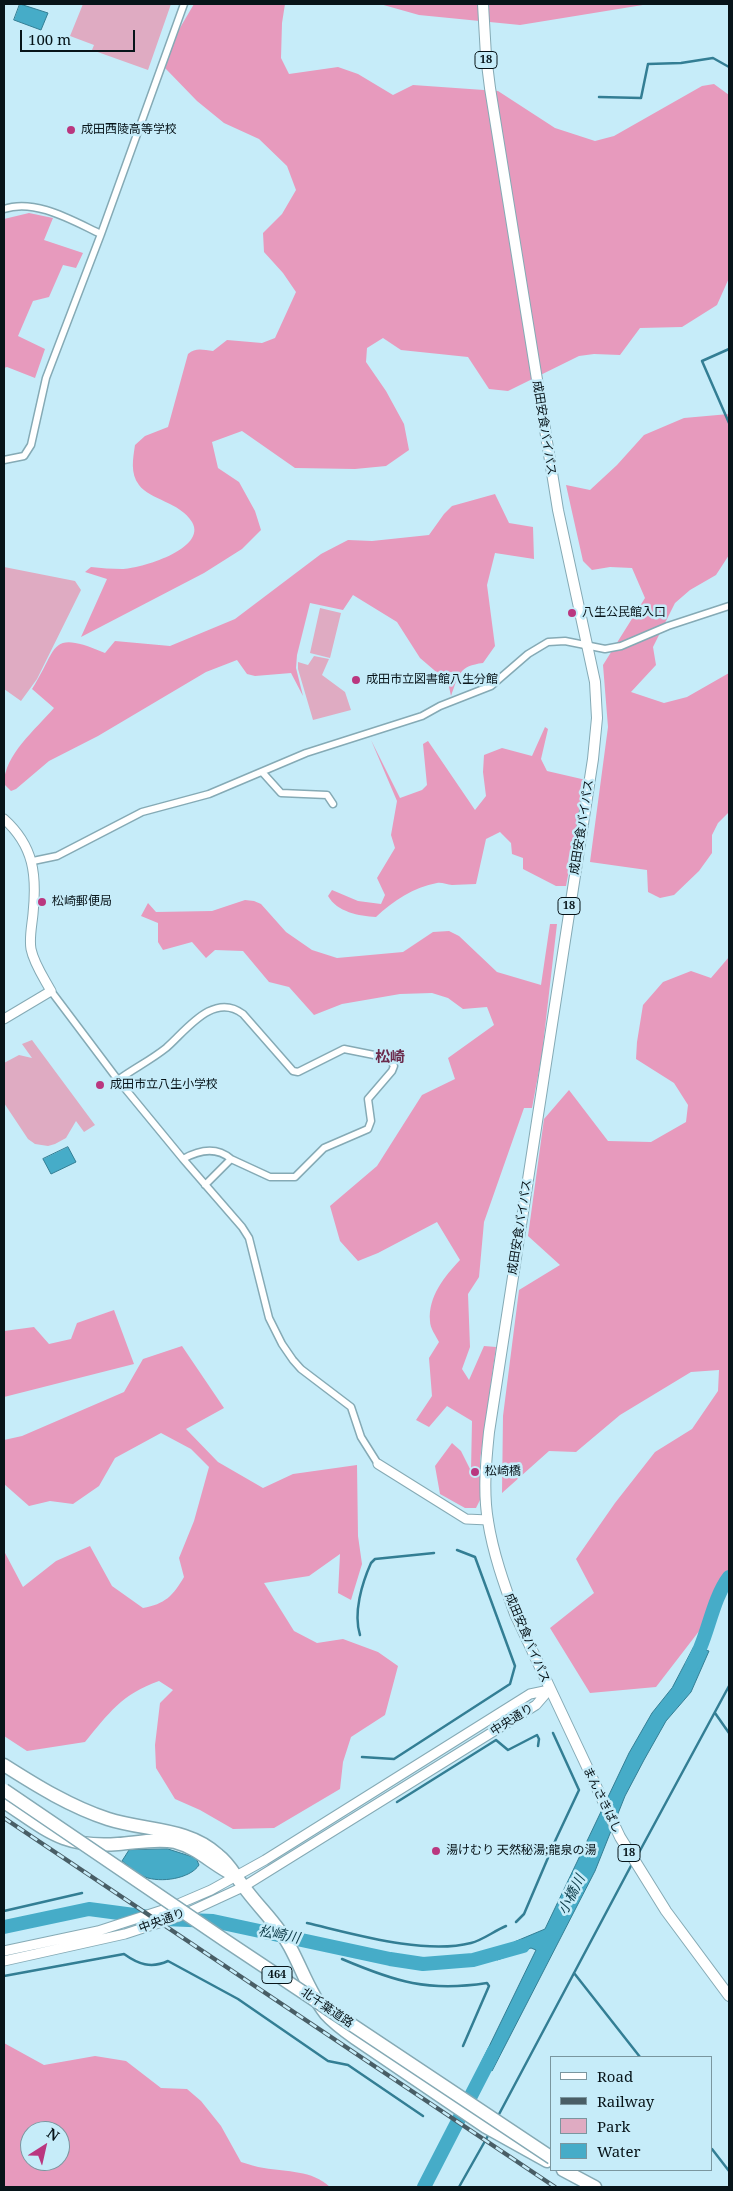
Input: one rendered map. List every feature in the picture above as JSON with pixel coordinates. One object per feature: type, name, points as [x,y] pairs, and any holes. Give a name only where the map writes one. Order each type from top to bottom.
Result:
[{"type":"highway","points":[[7,1767],[79,1808],[108,1819],[146,1829],[174,1832],[195,1840],[217,1853],[231,1867],[255,1900],[277,1925],[326,2014],[355,2038],[486,2127],[550,2162]]},
{"type":"highway","name":"北千葉道路","points":[[4,1790],[226,1941],[550,2157]]},
{"type":"highway","points":[[4,1802],[58,1838],[74,1843],[94,1845],[172,1842],[194,1848],[216,1866],[240,1881]]},
{"type":"highway","points":[[566,2171],[595,2187]]},
{"type":"highway","points":[[571,2171],[595,2187]]},
{"type":"main road","name":"成田安食バイパス","points":[[483,4],[486,56],[494,116],[558,510],[597,700],[596,732],[489,1432],[486,1468],[488,1520],[504,1584],[522,1630],[580,1756]]},
{"type":"main road","name":"まんさきばし","points":[[580,1756],[620,1837],[643,1877],[729,1996]]},
{"type":"street","points":[[4,460],[20,458],[28,451],[46,378],[101,234],[184,4]]},
{"type":"street","points":[[4,209],[21,206],[38,208],[101,234]]},
{"type":"street","points":[[33,861],[57,856],[142,812],[209,794],[263,773],[313,750],[422,716],[445,704],[472,695],[499,681],[528,654],[548,642],[565,641],[597,649],[621,646],[668,626],[729,606]]},
{"type":"street","points":[[263,773],[281,793],[327,795],[333,804]]},
{"type":"street","points":[[4,819],[22,840],[33,861],[35,897],[31,949],[38,968],[51,991],[118,1080],[242,1227],[249,1238],[269,1318],[282,1344],[293,1360],[301,1369],[350,1407],[361,1436],[378,1464],[466,1519],[488,1520]]},
{"type":"street","points":[[4,1019],[51,991]]},
{"type":"street","points":[[118,1080],[167,1047],[192,1021],[206,1013],[225,1008],[235,1009],[243,1014],[293,1071],[298,1072],[344,1049],[389,1058],[392,1061],[394,1066],[392,1071],[368,1099],[371,1121],[368,1129],[324,1148],[295,1177],[270,1177],[223,1154],[206,1150],[201,1150],[183,1159]]},
{"type":"street","points":[[205,1185],[231,1159]]},
{"type":"street","name":"中央通り","points":[[4,1962],[126,1934],[180,1916],[215,1899],[530,1694],[550,1690]]},
{"type":"street","name":"中央通り","points":[[4,1951],[120,1925],[169,1908],[211,1890],[240,1881],[536,1705],[550,1690]]},
{"type":"green space","points":[[83,4],[171,4],[148,70],[92,50],[94,45],[70,36]]},
{"type":"green space","points":[[4,567],[75,581],[81,590],[37,679],[21,701],[4,689]]},
{"type":"green space","points":[[320,608],[341,613],[330,658],[310,653]]},
{"type":"green space","points":[[314,656],[329,659],[322,675],[345,692],[351,710],[313,720],[298,669],[298,662],[308,665]]},
{"type":"green space","points":[[32,1040],[95,1125],[84,1132],[76,1121],[66,1138],[48,1146],[35,1144],[28,1139],[4,1103],[4,1063],[19,1055],[32,1058],[22,1044]]},
{"type":"shaded area","points":[[194,4],[285,4],[282,23],[281,58],[289,74],[338,67],[358,74],[393,95],[413,85],[498,91],[555,128],[595,141],[614,136],[702,86],[714,84],[729,95],[729,278],[717,305],[682,327],[640,328],[620,355],[594,354],[579,356],[508,391],[489,389],[468,357],[401,350],[383,338],[367,348],[366,362],[386,391],[404,424],[409,450],[386,466],[355,469],[295,468],[242,431],[212,442],[218,468],[239,482],[255,511],[261,530],[242,549],[204,573],[81,637],[107,579],[85,572],[91,567],[122,569],[156,561],[181,549],[190,541],[194,532],[192,522],[187,515],[173,505],[150,494],[139,485],[134,476],[133,466],[135,445],[145,436],[168,427],[188,354],[197,350],[213,351],[227,340],[262,343],[275,338],[296,292],[283,273],[264,252],[263,233],[282,214],[296,190],[287,166],[259,139],[224,123],[197,101],[165,68],[171,43]]},
{"type":"shaded area","points":[[380,4],[649,4],[520,25],[419,15]]},
{"type":"shaded area","points":[[29,213],[53,218],[44,240],[83,253],[76,268],[63,265],[49,297],[33,301],[18,336],[45,349],[35,378],[7,367],[4,368],[4,219]]},
{"type":"shaded area","points":[[729,414],[729,555],[716,575],[690,590],[675,603],[653,647],[656,665],[631,692],[664,703],[687,697],[729,673],[729,812],[718,823],[712,835],[712,853],[699,871],[674,895],[660,898],[648,892],[647,870],[590,862],[608,727],[603,665],[645,598],[632,568],[610,567],[592,570],[583,561],[566,485],[590,490],[617,465],[644,435],[684,418]]},
{"type":"shaded area","points":[[495,494],[509,523],[533,527],[534,559],[495,553],[487,585],[495,646],[483,663],[469,666],[461,672],[451,696],[448,682],[420,658],[397,622],[353,595],[343,610],[310,603],[297,655],[296,668],[303,696],[291,673],[255,676],[247,674],[237,660],[206,672],[98,736],[49,761],[16,789],[11,791],[4,784],[5,773],[15,753],[54,708],[32,689],[57,646],[64,643],[73,643],[105,653],[115,641],[170,646],[235,619],[321,554],[348,540],[372,541],[429,535],[452,506]]},
{"type":"shaded area","points":[[545,727],[548,729],[541,759],[547,771],[586,780],[566,886],[556,886],[523,869],[523,858],[512,854],[511,843],[500,832],[486,839],[476,884],[452,885],[439,883],[428,885],[404,896],[376,917],[349,912],[337,906],[328,896],[332,890],[358,901],[381,904],[385,895],[377,878],[395,848],[391,835],[397,801],[371,740],[400,798],[422,790],[427,785],[423,744],[428,741],[475,810],[486,796],[483,772],[484,755],[502,748],[532,756]]},
{"type":"shaded area","points":[[245,900],[261,904],[286,932],[312,950],[337,958],[403,952],[433,932],[449,931],[459,936],[497,972],[541,985],[550,924],[557,924],[542,1054],[532,1108],[524,1108],[484,1222],[479,1277],[468,1294],[470,1347],[462,1369],[469,1380],[484,1346],[496,1347],[480,1460],[480,1500],[476,1508],[465,1508],[440,1494],[435,1466],[452,1443],[461,1451],[471,1471],[472,1421],[447,1406],[429,1427],[416,1420],[432,1396],[429,1358],[439,1342],[430,1324],[432,1303],[443,1280],[460,1260],[437,1222],[378,1253],[358,1261],[340,1241],[330,1206],[377,1166],[422,1095],[455,1079],[448,1058],[494,1025],[487,1007],[463,1009],[448,998],[432,993],[400,994],[342,1004],[314,1015],[289,987],[269,982],[243,951],[215,950],[206,958],[192,942],[163,950],[158,942],[158,923],[141,916],[148,903],[156,912],[212,911]]},
{"type":"shaded area","points":[[729,957],[729,1578],[703,1626],[656,1687],[590,1693],[550,1628],[594,1593],[576,1559],[615,1503],[655,1452],[692,1429],[718,1391],[719,1370],[691,1372],[620,1415],[576,1452],[549,1451],[502,1493],[503,1416],[519,1290],[560,1265],[528,1236],[544,1119],[569,1090],[608,1141],[651,1142],[686,1122],[688,1105],[674,1083],[636,1059],[643,1005],[663,982],[691,971],[711,978]]},
{"type":"shaded area","points":[[114,1310],[134,1364],[4,1397],[4,1331],[34,1327],[49,1344],[71,1339],[77,1323]]},
{"type":"shaded area","points":[[182,1346],[224,1408],[186,1429],[218,1462],[263,1488],[293,1474],[357,1465],[358,1536],[362,1564],[351,1600],[338,1593],[340,1554],[309,1576],[264,1583],[294,1631],[317,1643],[343,1639],[378,1652],[398,1666],[385,1715],[351,1737],[343,1762],[340,1789],[274,1828],[233,1829],[200,1810],[175,1799],[156,1768],[155,1745],[160,1703],[173,1690],[159,1681],[146,1686],[126,1698],[109,1713],[85,1742],[27,1751],[4,1736],[4,1551],[23,1587],[56,1561],[90,1546],[112,1586],[143,1608],[157,1604],[172,1594],[184,1577],[179,1558],[194,1521],[209,1467],[191,1449],[161,1433],[115,1458],[99,1486],[73,1504],[50,1501],[29,1506],[4,1484],[4,1440],[22,1436],[124,1392],[143,1359]]},
{"type":"shaded area","points":[[4,2043],[44,2065],[95,2056],[126,2061],[161,2088],[187,2089],[201,2101],[221,2126],[241,2162],[261,2168],[290,2171],[315,2177],[330,2187],[4,2187]]},
{"type":"water","points":[[20,4],[48,13],[41,30],[14,20]]},
{"type":"water","points":[[68,1147],[76,1162],[51,1174],[43,1159]]},
{"type":"water","points":[[694,1647],[709,1651],[691,1692],[666,1721],[625,1796],[595,1871],[492,2071],[481,2063],[536,1950],[531,1948],[497,1960],[514,1942],[545,1929],[629,1753],[652,1713],[672,1688]]},
{"type":"water","points":[[168,1849],[196,1858],[199,1865],[195,1870],[182,1877],[158,1880],[142,1876],[122,1861],[129,1850]]},
{"type":"waterway","points":[[599,97],[641,98],[648,64],[681,63],[713,58],[729,67]]},
{"type":"waterway","points":[[729,349],[702,361],[729,423]]},
{"type":"waterway","points":[[362,1757],[394,1759],[510,1684],[515,1666],[475,1557],[457,1550]]},
{"type":"waterway","points":[[360,1635],[358,1608],[364,1580],[371,1563],[375,1559],[434,1553]]},
{"type":"waterway","name":"小橋川","points":[[692,1665],[702,1644],[718,1597],[729,1577]]},
{"type":"waterway","points":[[636,1858],[729,1686]]},
{"type":"waterway","points":[[715,1713],[729,1733]]},
{"type":"waterway","points":[[516,1922],[524,1914],[579,1790],[553,1733]]},
{"type":"waterway","points":[[397,1802],[496,1740],[508,1750],[537,1735],[539,1739],[538,1746]]},
{"type":"waterway","points":[[497,2118],[633,1862]]},
{"type":"waterway","points":[[4,1911],[82,1893]]},
{"type":"waterway","name":"松崎川","points":[[4,1927],[89,1909],[164,1919],[213,1921],[390,1959],[423,1964],[473,1960],[523,1946]]},
{"type":"waterway","points":[[307,1923],[389,1942],[432,1946],[452,1946],[471,1943],[506,1926]]},
{"type":"waterway","points":[[4,1976],[124,1954],[134,1960],[150,1965],[168,1961],[238,1999],[328,2061],[348,2065],[423,2116]]},
{"type":"waterway","points":[[342,1959],[379,1974],[413,1983],[447,1986],[487,1983],[489,1986],[463,2046]]},
{"type":"waterway","points":[[574,1973],[639,2056]]},
{"type":"waterway","name":"小橋川","points":[[424,2187],[494,2051]]},
{"type":"waterway","points":[[459,2187],[489,2134]]},
{"type":"waterway","points":[[713,2150],[729,2171]]},
{"type":"railway","points":[[4,1818],[555,2187]]},
{"type":"place","name":"成田西陵高等学校","points":[[71,130]]},
{"type":"place","name":"八生公民館入口","points":[[572,613]]},
{"type":"place","name":"成田市立図書館八生分館","points":[[356,680]]},
{"type":"place","name":"松崎郵便局","points":[[42,902]]},
{"type":"place","name":"成田市立八生小学校","points":[[100,1085]]},
{"type":"place","name":"松崎橋","points":[[475,1472]]},
{"type":"place","name":"湯けむり 天然秘湯;龍泉の湯","points":[[436,1851]]},
{"type":"district","name":"松崎","points":[[390,1058]]}]
